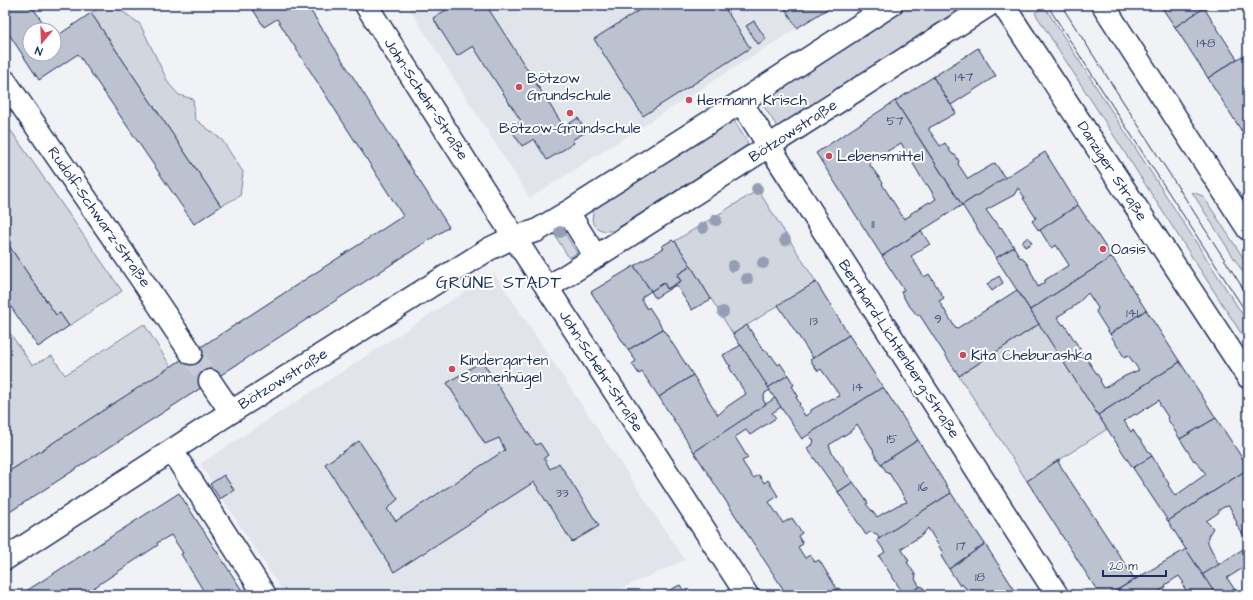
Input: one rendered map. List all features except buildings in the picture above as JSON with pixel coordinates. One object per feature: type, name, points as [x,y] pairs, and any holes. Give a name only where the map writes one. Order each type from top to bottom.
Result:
[{"type":"street","name":"John-Schehr-Straße","points":[[366,5],[514,237],[747,595]]},
{"type":"street","name":"Bötzowstraße","points":[[5,559],[231,412],[489,248],[514,237],[536,231],[568,212],[890,5]]},
{"type":"street","name":"Bötzowstraße","points":[[547,288],[989,5]]},
{"type":"street","name":"Danziger Straße","points":[[1003,5],[1248,377]]},
{"type":"street","points":[[1103,5],[1248,229]]},
{"type":"street","name":"Rudolf-Schwarz-Straße","points":[[5,81],[191,353]]},
{"type":"street","name":"Bernhard-Lichtenberg-Straße","points":[[741,102],[1057,595]]},
{"type":"street","points":[[568,212],[596,257]]},
{"type":"street","points":[[210,381],[231,412]]},
{"type":"street","points":[[172,451],[265,595]]},
{"type":"shaded area","points":[[105,5],[111,5],[140,24],[169,84],[179,95],[193,99],[195,119],[222,140],[243,172],[240,196],[221,206],[91,13]]},
{"type":"shaded area","name":"Bötzow-Grundschule","points":[[407,5],[783,5],[797,28],[530,198]]},
{"type":"shaded area","points":[[908,5],[952,5],[956,11],[778,128],[761,102]]},
{"type":"shaded area","points":[[1044,6],[1248,323],[1248,344],[1035,13]]},
{"type":"shaded area","points":[[731,119],[734,120],[747,142],[748,144],[746,146],[613,231],[602,230],[594,225],[592,218],[594,210],[599,203]]},
{"type":"shaded area","points":[[5,122],[122,291],[69,326],[60,313],[56,315],[5,240]]},
{"type":"shaded area","points":[[758,190],[816,282],[733,334],[675,241]]},
{"type":"shaded area","points":[[1192,192],[1203,196],[1248,265],[1248,280]]},
{"type":"shaded area","points":[[561,227],[577,253],[569,258],[553,232]]},
{"type":"shaded area","name":"Kindergarten Sonnenhügel","points":[[494,273],[685,560],[607,595],[285,595],[200,464]]},
{"type":"shaded area","points":[[144,324],[171,367],[5,474],[5,326],[32,365],[52,356],[65,375]]},
{"type":"shaded area","points":[[1039,324],[1107,429],[1027,481],[959,376]]},
{"type":"tunnel","points":[[191,353],[210,381]]},
{"type":"tram line","points":[[1047,5],[1248,315]]},
{"type":"tram line","points":[[1061,5],[1248,296]]},
{"type":"place","name":"Bötzow Grundschule","points":[[519,87]]},
{"type":"place","name":"Hermann Krisch","points":[[689,100]]},
{"type":"place","name":"Bötzow-Grundschule","points":[[570,113]]},
{"type":"place","name":"Lebensmittel","points":[[829,156]]},
{"type":"place","name":"Oasis","points":[[1103,249]]},
{"type":"place","name":"Kita Cheburashka","points":[[963,355]]},
{"type":"place","name":"Kindergarten Sonnenhügel","points":[[452,369]]},
{"type":"district","name":"GRÜNE STADT","points":[[499,283]]}]
